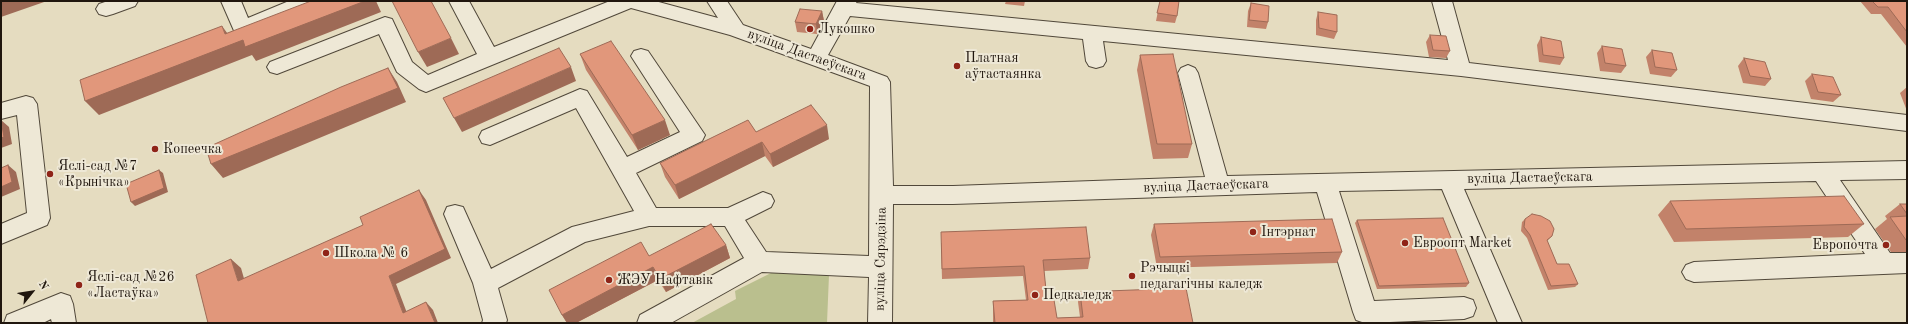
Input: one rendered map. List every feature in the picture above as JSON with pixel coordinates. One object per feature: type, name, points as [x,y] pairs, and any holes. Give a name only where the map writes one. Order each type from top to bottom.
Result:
[{"type":"street","points":[[106,9],[128,1]]},
{"type":"street","points":[[231,1],[235,31],[308,1]]},
{"type":"street","points":[[459,1],[489,58]]},
{"type":"street","points":[[277,66],[385,24],[404,67],[426,84],[630,1]]},
{"type":"street","name":"вуліца Дастаеўскага","points":[[630,1],[736,30],[816,58],[888,77],[882,195],[953,195],[1218,185],[1326,184],[1907,170]]},
{"type":"street","points":[[717,1],[736,30]]},
{"type":"street","points":[[1442,1],[1461,69]]},
{"type":"street","points":[[816,58],[845,5],[1092,33],[1461,69],[1907,124]]},
{"type":"street","points":[[1092,33],[1096,61]]},
{"type":"street","points":[[623,169],[694,135],[641,56]]},
{"type":"street","points":[[383,76],[404,67]]},
{"type":"street","points":[[1188,73],[1218,185]]},
{"type":"street","points":[[490,137],[580,97],[623,169],[649,218]]},
{"type":"street","points":[[1,111],[26,104],[38,218],[1,234]]},
{"type":"street","points":[[1821,171],[1884,263]]},
{"type":"street","points":[[1449,180],[1510,323]]},
{"type":"street","points":[[1326,184],[1365,312],[1464,308]]},
{"type":"street","name":"вуліца Сярэдзіна","points":[[880,323],[882,195]]},
{"type":"street","points":[[485,283],[580,234],[649,218],[731,217],[763,201]]},
{"type":"street","points":[[455,214],[485,283],[496,320],[494,323]]},
{"type":"street","points":[[731,217],[759,262]]},
{"type":"street","points":[[649,323],[759,262],[881,267]]},
{"type":"street","points":[[1694,272],[1907,263]]},
{"type":"street","points":[[16,323],[61,304],[64,323]]},
{"type":"green space","points":[[773,272],[829,275],[827,323],[692,323],[736,299],[735,291]]},
{"type":"building","points":[[311,1],[365,1],[245,47],[243,40],[85,101],[80,80],[222,26],[225,34]]},
{"type":"building","points":[[392,1],[431,1],[451,38],[418,52]]},
{"type":"building","points":[[1160,1],[1179,1],[1177,16],[1157,13]]},
{"type":"building","points":[[1872,1],[1907,1],[1907,32],[1888,7],[1878,7]]},
{"type":"building","points":[[1251,3],[1269,6],[1268,22],[1249,20]]},
{"type":"building","points":[[800,9],[822,11],[816,24],[795,22]]},
{"type":"building","points":[[1318,12],[1337,15],[1337,32],[1319,28]]},
{"type":"building","points":[[1430,35],[1446,36],[1450,51],[1433,50]]},
{"type":"building","points":[[1541,37],[1561,41],[1564,58],[1543,55]]},
{"type":"building","points":[[611,41],[665,120],[632,135],[580,54]]},
{"type":"building","points":[[1602,46],[1622,49],[1626,66],[1605,63]]},
{"type":"building","points":[[559,48],[571,67],[454,118],[443,98]]},
{"type":"building","points":[[1652,50],[1672,53],[1677,70],[1655,67]]},
{"type":"building","points":[[1173,54],[1192,144],[1157,144],[1140,55]]},
{"type":"building","points":[[1744,58],[1765,62],[1771,79],[1750,76]]},
{"type":"building","points":[[388,68],[398,88],[211,164],[206,148],[341,87]]},
{"type":"building","points":[[1812,74],[1833,77],[1841,95],[1818,92]]},
{"type":"building","points":[[811,105],[827,125],[770,154],[762,142],[675,185],[660,163],[748,120],[756,132]]},
{"type":"building","points":[[1,120],[4,137],[1,138]]},
{"type":"building","points":[[8,165],[12,182],[1,187],[1,168]]},
{"type":"building","points":[[159,170],[164,188],[131,202],[126,184]]},
{"type":"building","points":[[419,190],[445,249],[389,276],[403,313],[426,302],[435,323],[208,323],[196,275],[231,259],[238,281],[363,225],[360,217]]},
{"type":"building","points":[[1844,196],[1864,224],[1686,229],[1670,201]]},
{"type":"building","points":[[1900,204],[1907,204],[1907,214]]},
{"type":"building","points":[[1532,214],[1541,216],[1550,221],[1554,229],[1552,236],[1547,240],[1557,264],[1569,264],[1578,284],[1551,286],[1530,235],[1524,227],[1525,219]]},
{"type":"building","points":[[1907,216],[1907,240],[1906,240],[1890,217]]},
{"type":"building","name":"Евроопт Market","points":[[1443,218],[1469,283],[1379,286],[1357,220]]},
{"type":"building","points":[[1332,219],[1342,252],[1160,257],[1154,224]]},
{"type":"building","points":[[711,224],[726,245],[660,279],[653,267],[562,315],[549,290],[641,242],[649,256]]},
{"type":"building","points":[[1086,227],[1090,258],[1043,260],[1047,300],[1054,300],[1057,318],[1083,317],[1080,292],[1186,288],[1193,323],[995,323],[993,301],[1028,300],[1024,266],[942,269],[941,232]]},
{"type":"place","name":"Лукошко","points":[[810,29]]},
{"type":"place","name":"Платная аўтастаянка","points":[[957,66]]},
{"type":"place","name":"Копеечка","points":[[155,149]]},
{"type":"place","name":"Яслі-сад №7 «Крынічка»","points":[[50,174]]},
{"type":"place","name":"Інтэрнат","points":[[1253,232]]},
{"type":"place","name":"Евроопт Market","points":[[1405,243]]},
{"type":"place","name":"Европочта","points":[[1886,245]]},
{"type":"place","name":"Школа № 6","points":[[326,253]]},
{"type":"place","name":"Рэчыцкі педагагічны каледж","points":[[1132,276]]},
{"type":"place","name":"ЖЭУ Нафтавік","points":[[609,280]]},
{"type":"place","name":"Яслі-сад №26 «Ластаўка»","points":[[79,285]]},
{"type":"place","name":"Педкаледж","points":[[1035,295]]}]
